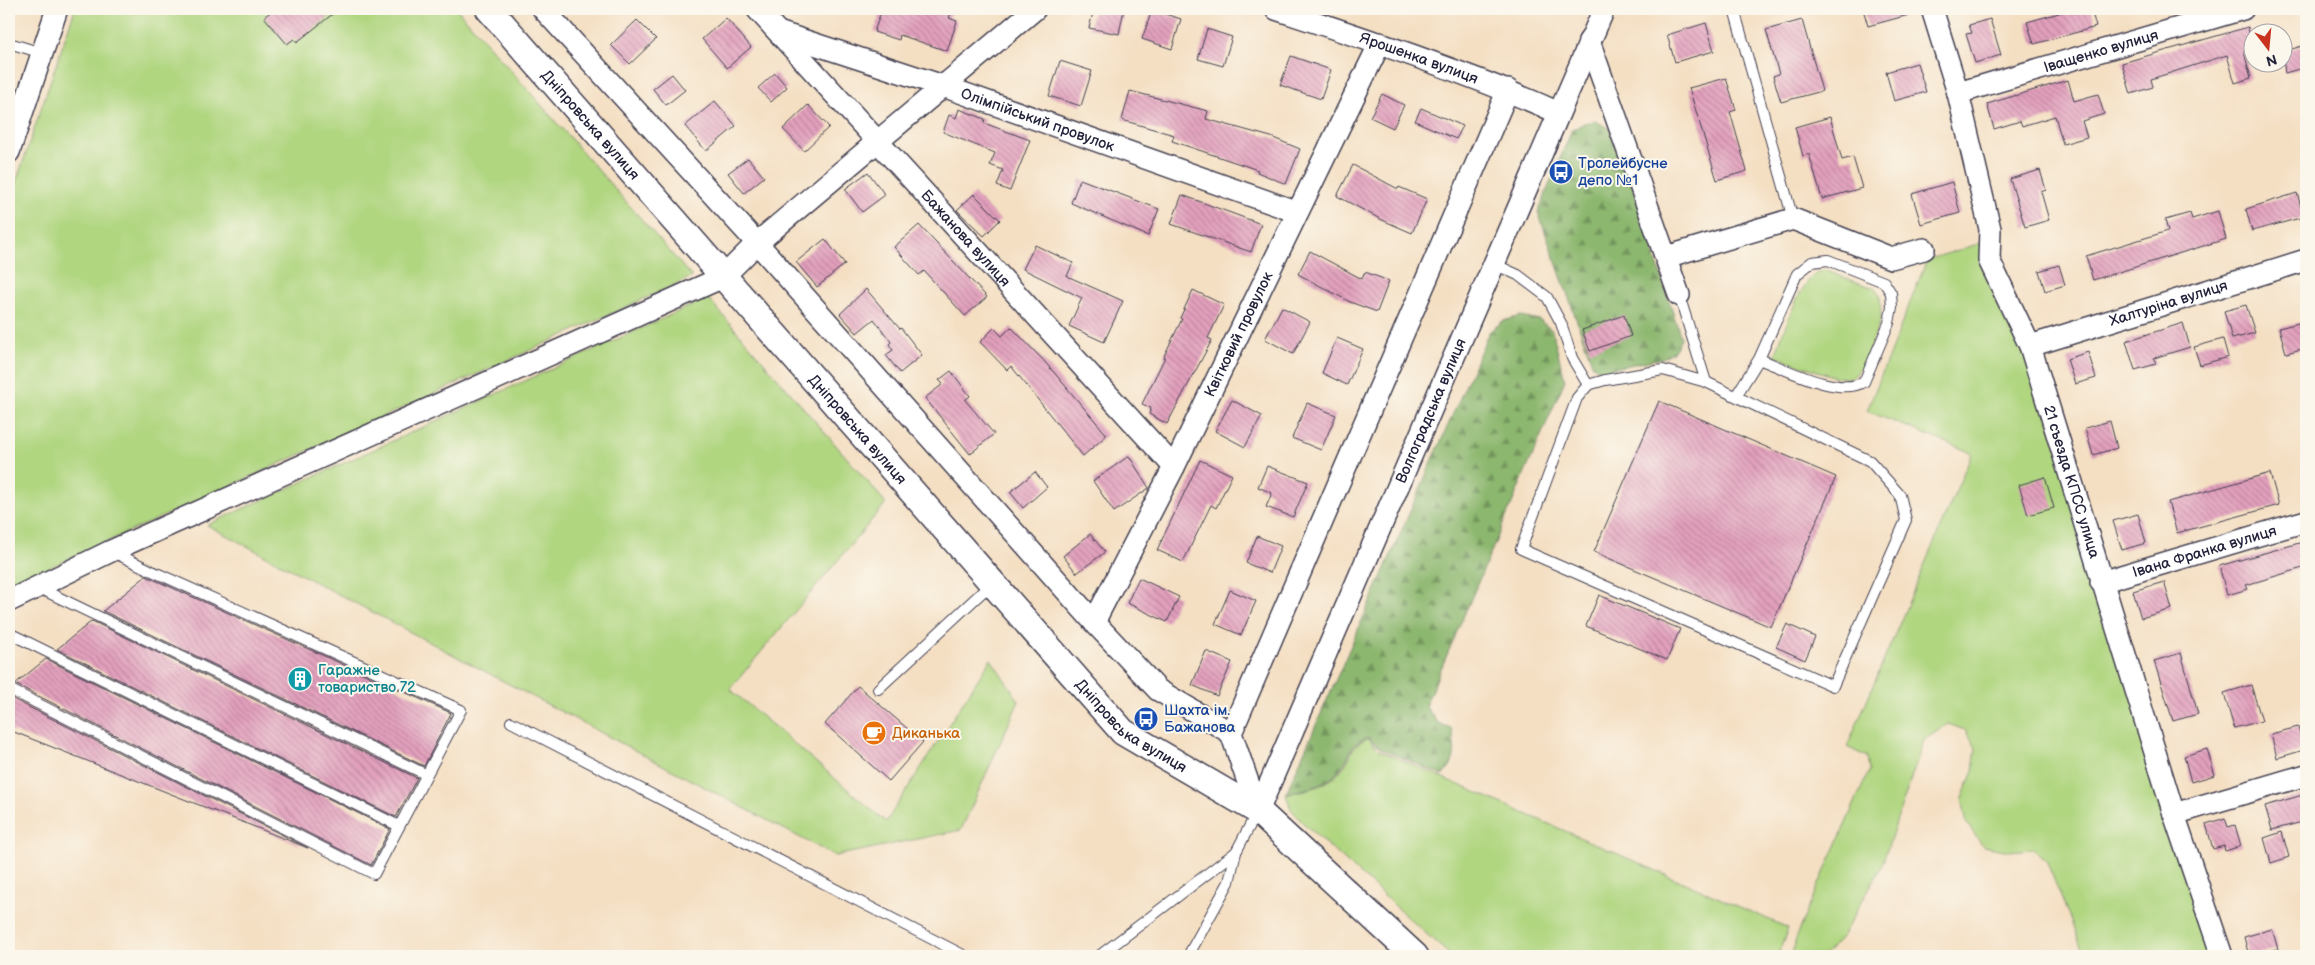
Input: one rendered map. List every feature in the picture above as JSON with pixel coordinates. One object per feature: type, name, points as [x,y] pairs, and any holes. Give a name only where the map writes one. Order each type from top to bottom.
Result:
[{"type":"street","points":[[9,152],[57,9]]},
{"type":"street","name":"Дніпровська вулиця","points":[[489,9],[1123,732],[1258,811],[1415,956]]},
{"type":"street","points":[[543,9],[756,242],[1094,622],[1158,690],[1231,733],[1508,90]]},
{"type":"street","name":"Бажанова вулиця","points":[[757,9],[1174,467]]},
{"type":"street","points":[[9,601],[111,551],[723,277],[756,242],[1035,9]]},
{"type":"street","name":"Ярошенка вулиця","points":[[1276,9],[1298,12],[1508,90],[1559,113]]},
{"type":"street","name":"Волгоградська вулиця","points":[[1258,811],[1604,9]]},
{"type":"street","name":"21 съезда КПСС улица","points":[[1932,9],[1958,93],[1990,229],[1989,260],[2030,346],[2101,582],[2174,814],[2222,956]]},
{"type":"street","name":"Іващенко вулиця","points":[[1958,93],[2243,9]]},
{"type":"street","name":"Олімпійський провулок","points":[[778,32],[943,86],[1297,212]]},
{"type":"street","points":[[1589,41],[1679,295]]},
{"type":"street","name":"Квітковий провулок","points":[[1094,622],[1174,467],[1380,43]]},
{"type":"street","points":[[1666,257],[1793,219],[1891,258],[1924,249]]},
{"type":"street","name":"Халтуріна вулиця","points":[[2030,346],[2306,260]]},
{"type":"street","name":"Івана Франка вулиця","points":[[2101,582],[2306,521]]},
{"type":"street","name":"Дніпровська вулиця","points":[[1231,733],[1258,811]]},
{"type":"street","points":[[2174,814],[2306,775]]},
{"type":"lane","points":[[1734,9],[1793,219]]},
{"type":"lane","points":[[9,43],[42,53]]},
{"type":"lane","points":[[1736,396],[1759,359],[1797,274],[1812,262],[1828,260],[1884,282],[1891,293],[1892,307],[1889,323],[1864,382],[1858,386],[1833,386],[1759,359]]},
{"type":"lane","points":[[1494,264],[1518,275],[1547,297],[1561,324],[1572,358],[1588,385]]},
{"type":"lane","points":[[1679,295],[1706,382]]},
{"type":"lane","points":[[1664,370],[1706,382],[1870,460],[1900,495],[1906,520],[1833,686],[1521,550],[1577,398],[1588,385],[1633,374],[1664,370]]},
{"type":"lane","points":[[9,689],[374,874],[425,774],[461,710],[111,551]]},
{"type":"lane","points":[[878,689],[992,583]]},
{"type":"lane","points":[[36,587],[425,774]]},
{"type":"lane","points":[[9,633],[399,826]]},
{"type":"lane","points":[[511,722],[965,956]]},
{"type":"lane","points":[[1188,956],[1229,882],[1236,852],[1258,811]]},
{"type":"lane","points":[[1099,956],[1236,852]]},
{"type":"green space","points":[[75,9],[457,9],[692,277],[9,586],[9,203]]},
{"type":"green space","points":[[1595,121],[1613,130],[1617,138],[1681,338],[1675,350],[1663,358],[1600,371],[1593,366],[1538,212],[1572,130],[1584,123]]},
{"type":"green space","points":[[1984,242],[2026,347],[2217,956],[2085,956],[2046,860],[2033,849],[2009,851],[1983,846],[1967,824],[1962,798],[1973,771],[1976,748],[1965,730],[1948,724],[1924,740],[1881,867],[1843,935],[1824,956],[1797,956],[1793,952],[1797,934],[1869,771],[1867,757],[1847,747],[1972,453],[1867,411],[1927,260]]},
{"type":"green space","points":[[1823,270],[1874,288],[1880,295],[1881,319],[1863,366],[1852,378],[1835,377],[1775,356],[1793,307],[1800,294],[1807,283]]},
{"type":"green space","points":[[708,298],[886,503],[730,689],[886,822],[991,659],[1019,701],[961,830],[835,856],[207,525]]},
{"type":"green space","points":[[1521,316],[1539,320],[1552,330],[1565,380],[1425,706],[1438,723],[1451,728],[1454,753],[1451,764],[1442,775],[1380,748],[1368,737],[1356,743],[1341,768],[1330,779],[1316,786],[1286,793],[1489,332],[1503,321]]},
{"type":"green space","points":[[1368,738],[1379,750],[1788,928],[1779,953],[1777,956],[1451,956],[1302,822],[1291,809],[1286,794],[1317,787],[1330,780],[1346,764],[1357,744]]},
{"type":"building","points":[[274,9],[339,9],[297,42],[294,39],[287,44],[264,17]]},
{"type":"building","points":[[882,9],[903,9],[916,13],[917,9],[942,9],[952,12],[949,18],[957,21],[947,51],[900,35],[899,40],[874,32]]},
{"type":"building","points":[[1094,9],[1124,9],[1119,34],[1089,28]]},
{"type":"building","points":[[1863,9],[1915,9],[1916,13],[1868,26]]},
{"type":"building","points":[[2058,9],[2091,9],[2096,27],[2034,44],[2027,22],[2059,13]]},
{"type":"building","points":[[1152,10],[1181,19],[1172,49],[1142,39]]},
{"type":"building","points":[[726,18],[751,47],[727,68],[702,39]]},
{"type":"building","points":[[1990,19],[2001,55],[1975,63],[1966,34],[1972,33],[1969,25]]},
{"type":"building","points":[[637,20],[656,39],[630,64],[611,45]]},
{"type":"building","points":[[1802,20],[1822,91],[1781,102],[1773,76],[1779,74],[1766,30]]},
{"type":"building","points":[[1706,23],[1714,51],[1675,62],[1667,35]]},
{"type":"building","points":[[1207,29],[1232,37],[1223,66],[1198,59]]},
{"type":"building","points":[[2242,29],[2242,72],[2249,72],[2251,78],[2235,83],[2227,55],[2151,79],[2153,87],[2131,94],[2122,63]]},
{"type":"building","points":[[2302,46],[2306,67],[2292,71],[2292,49]]},
{"type":"building","points":[[1291,56],[1331,70],[1321,99],[1280,85]]},
{"type":"building","points":[[1060,61],[1092,71],[1081,106],[1049,96]]},
{"type":"building","points":[[1917,63],[1926,92],[1894,101],[1886,72]]},
{"type":"building","points":[[775,73],[787,87],[771,102],[758,88]]},
{"type":"building","points":[[672,74],[685,90],[666,105],[653,89]]},
{"type":"building","points":[[1726,78],[1736,110],[1730,112],[1747,171],[1717,180],[1689,88]]},
{"type":"building","points":[[2068,80],[2074,101],[2098,94],[2104,114],[2082,121],[2087,137],[2063,144],[2055,116],[2022,126],[2020,121],[1994,129],[1987,104]]},
{"type":"building","points":[[1130,91],[1208,111],[1206,119],[1271,137],[1300,149],[1286,184],[1257,172],[1258,170],[1172,141],[1174,135],[1122,120]]},
{"type":"building","points":[[1382,94],[1404,105],[1393,128],[1370,117]]},
{"type":"building","points":[[715,101],[736,126],[706,151],[685,126]]},
{"type":"building","points":[[808,105],[829,127],[804,151],[783,129]]},
{"type":"building","points":[[1421,108],[1463,126],[1456,139],[1415,121]]},
{"type":"building","points":[[959,109],[985,119],[984,123],[1030,140],[1010,191],[997,186],[1003,170],[990,165],[995,153],[943,132],[949,115],[956,118]]},
{"type":"building","points":[[1830,117],[1842,160],[1853,157],[1862,188],[1822,199],[1809,154],[1803,156],[1795,127]]},
{"type":"building","points":[[748,158],[764,177],[744,193],[728,173]]},
{"type":"building","points":[[1353,165],[1398,189],[1399,187],[1427,199],[1412,233],[1380,219],[1337,196]]},
{"type":"building","points":[[2040,170],[2046,190],[2041,192],[2049,220],[2025,227],[2010,179]]},
{"type":"building","points":[[868,172],[885,195],[862,212],[845,189]]},
{"type":"building","points":[[1080,179],[1159,209],[1148,236],[1071,203]]},
{"type":"building","points":[[1952,182],[1960,213],[1921,224],[1912,194]]},
{"type":"building","points":[[2297,193],[2304,217],[2252,231],[2246,209]]},
{"type":"building","points":[[974,194],[1000,220],[984,236],[957,210]]},
{"type":"building","points":[[1182,195],[1261,224],[1251,252],[1171,224]]},
{"type":"building","points":[[2218,211],[2226,239],[2093,280],[2086,256],[2168,231],[2165,220],[2190,213],[2192,219]]},
{"type":"building","points":[[919,225],[987,297],[965,316],[924,271],[919,275],[894,247]]},
{"type":"building","points":[[825,239],[845,264],[817,287],[796,262]]},
{"type":"building","points":[[1035,245],[1073,263],[1067,276],[1123,301],[1104,342],[1069,326],[1082,298],[1023,269]]},
{"type":"building","points":[[1310,251],[1362,279],[1365,272],[1389,281],[1377,312],[1350,302],[1298,274]]},
{"type":"building","points":[[2059,265],[2065,285],[2045,291],[2039,271]]},
{"type":"building","points":[[866,289],[922,355],[900,373],[886,355],[893,350],[889,344],[891,342],[874,319],[857,333],[840,314]]},
{"type":"building","points":[[1193,290],[1224,305],[1208,338],[1212,340],[1167,424],[1149,414],[1151,408],[1142,404],[1182,319],[1180,318]]},
{"type":"building","points":[[2246,305],[2255,333],[2232,339],[2224,311]]},
{"type":"building","points":[[1282,307],[1310,322],[1293,354],[1265,339]]},
{"type":"building","points":[[1624,315],[1631,336],[1590,351],[1582,330]]},
{"type":"building","points":[[2302,322],[2306,336],[2306,348],[2286,353],[2279,328]]},
{"type":"building","points":[[2183,323],[2190,347],[2154,358],[2156,364],[2135,370],[2126,341]]},
{"type":"building","points":[[1011,327],[1045,362],[1107,435],[1083,456],[1011,366],[1007,370],[980,342],[994,328],[1002,336]]},
{"type":"building","points":[[1337,338],[1363,349],[1347,385],[1322,373]]},
{"type":"building","points":[[2223,339],[2228,357],[2200,365],[2194,347]]},
{"type":"building","points":[[2088,352],[2096,378],[2075,384],[2067,359]]},
{"type":"building","points":[[951,371],[970,396],[965,400],[994,434],[970,454],[925,398],[943,384],[939,380]]},
{"type":"building","points":[[1232,400],[1262,416],[1245,447],[1215,431]]},
{"type":"building","points":[[1659,401],[1836,477],[1771,627],[1594,552]]},
{"type":"building","points":[[1307,403],[1336,415],[1321,450],[1292,438]]},
{"type":"building","points":[[2110,421],[2117,448],[2093,455],[2085,428]]},
{"type":"building","points":[[1129,456],[1149,488],[1114,512],[1093,481]]},
{"type":"building","points":[[1200,460],[1232,475],[1216,508],[1211,505],[1183,562],[1157,550]]},
{"type":"building","points":[[1267,466],[1308,482],[1293,517],[1266,507],[1272,493],[1258,487]]},
{"type":"building","points":[[1035,472],[1047,487],[1023,508],[1010,492]]},
{"type":"building","points":[[2270,473],[2279,505],[2177,533],[2168,502]]},
{"type":"building","points":[[2045,477],[2054,508],[2028,515],[2019,485]]},
{"type":"building","points":[[2138,514],[2146,543],[2122,550],[2113,521]]},
{"type":"building","points":[[1090,534],[1105,552],[1077,573],[1063,556]]},
{"type":"building","points":[[1257,536],[1281,546],[1270,573],[1246,563]]},
{"type":"building","points":[[2306,541],[2306,567],[2246,585],[2248,589],[2227,595],[2219,566]]},
{"type":"building","points":[[146,576],[451,713],[424,766],[103,611]]},
{"type":"building","points":[[1139,578],[1179,597],[1167,622],[1127,603]]},
{"type":"building","points":[[2164,582],[2172,609],[2141,618],[2133,591]]},
{"type":"building","points":[[1230,590],[1256,601],[1241,635],[1215,624]]},
{"type":"building","points":[[1599,595],[1680,629],[1667,660],[1586,626]]},
{"type":"building","points":[[92,621],[417,778],[396,817],[57,649]]},
{"type":"building","points":[[1787,624],[1815,637],[1805,660],[1776,647]]},
{"type":"building","points":[[1206,651],[1232,662],[1217,696],[1192,685]]},
{"type":"building","points":[[2181,653],[2198,714],[2173,721],[2154,661]]},
{"type":"building","points":[[46,659],[390,829],[371,865],[15,684]]},
{"type":"building","points":[[2251,685],[2262,721],[2234,728],[2224,693]]},
{"type":"building","name":"Диканька","points":[[858,686],[923,742],[889,781],[825,724]]},
{"type":"building","points":[[9,697],[308,848],[9,730]]},
{"type":"building","points":[[2298,727],[2304,750],[2277,758],[2271,734]]},
{"type":"building","points":[[2207,749],[2215,775],[2191,782],[2184,756]]},
{"type":"building","points":[[2306,794],[2306,821],[2272,830],[2265,806]]},
{"type":"building","points":[[2225,818],[2228,827],[2235,825],[2241,846],[2225,851],[2224,846],[2213,849],[2206,824]]},
{"type":"building","points":[[2282,832],[2289,857],[2271,863],[2264,838]]},
{"type":"building","points":[[2272,929],[2278,949],[2249,956],[2244,937]]},
{"type":"place","name":"Тролейбусне депо №1","points":[[1561,172]]},
{"type":"place","name":"Гаражне товариство 72","points":[[300,679]]},
{"type":"place","name":"Шахта ім. Бажанова","points":[[1146,719]]},
{"type":"place","name":"Диканька","points":[[874,733]]}]
